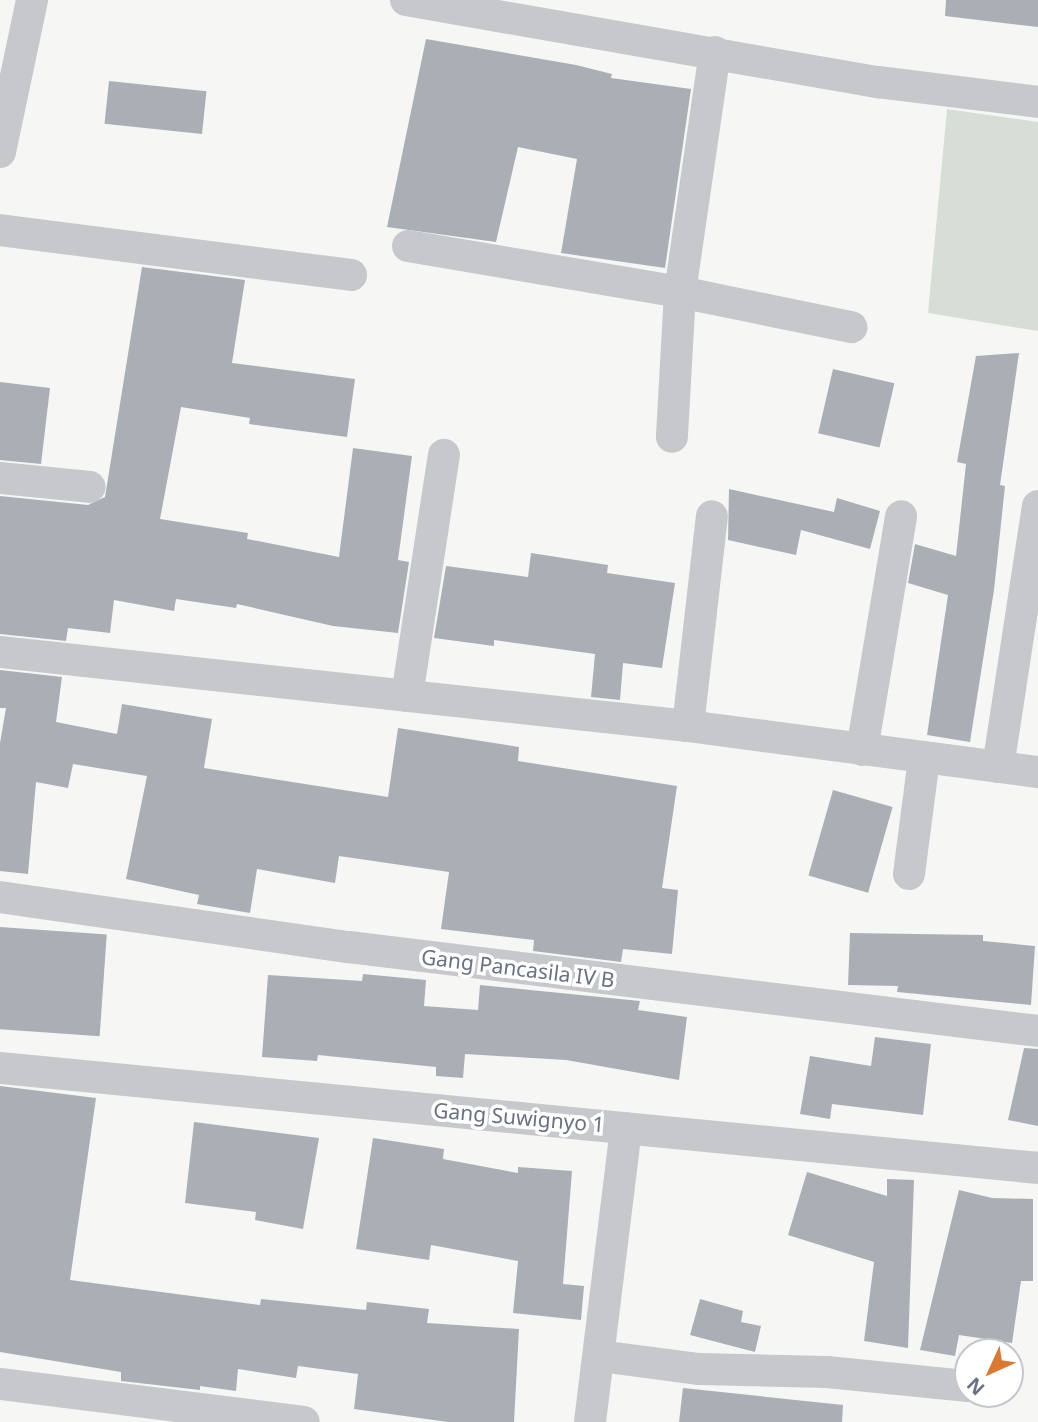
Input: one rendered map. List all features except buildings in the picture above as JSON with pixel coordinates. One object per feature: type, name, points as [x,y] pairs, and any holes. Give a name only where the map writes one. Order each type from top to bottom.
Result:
[{"type":"street","points":[[0,152],[7,83],[32,0]]},
{"type":"street","points":[[406,0],[878,82],[1038,102]]},
{"type":"street","points":[[672,437],[680,292],[715,52]]},
{"type":"street","points":[[0,230],[351,275]]},
{"type":"street","points":[[408,246],[680,292],[851,327]]},
{"type":"street","points":[[407,696],[444,455]]},
{"type":"street","points":[[0,478],[90,487]]},
{"type":"street","points":[[998,766],[1038,506]]},
{"type":"street","points":[[688,726],[712,516]]},
{"type":"street","points":[[862,750],[901,516]]},
{"type":"street","points":[[0,652],[688,726],[1038,772]]},
{"type":"street","points":[[909,874],[924,759]]},
{"type":"street","name":"Gang Pancasila IV B","points":[[0,897],[430,957],[1038,1031]]},
{"type":"street","name":"Gang Suwignyo 1","points":[[0,1068],[1038,1168]]},
{"type":"street","points":[[590,1422],[626,1128]]},
{"type":"street","points":[[600,1356],[699,1369],[827,1372],[954,1384]]},
{"type":"street","points":[[0,1384],[304,1422]]},
{"type":"shaded area","points":[[947,109],[1038,122],[1038,331],[928,313]]}]
